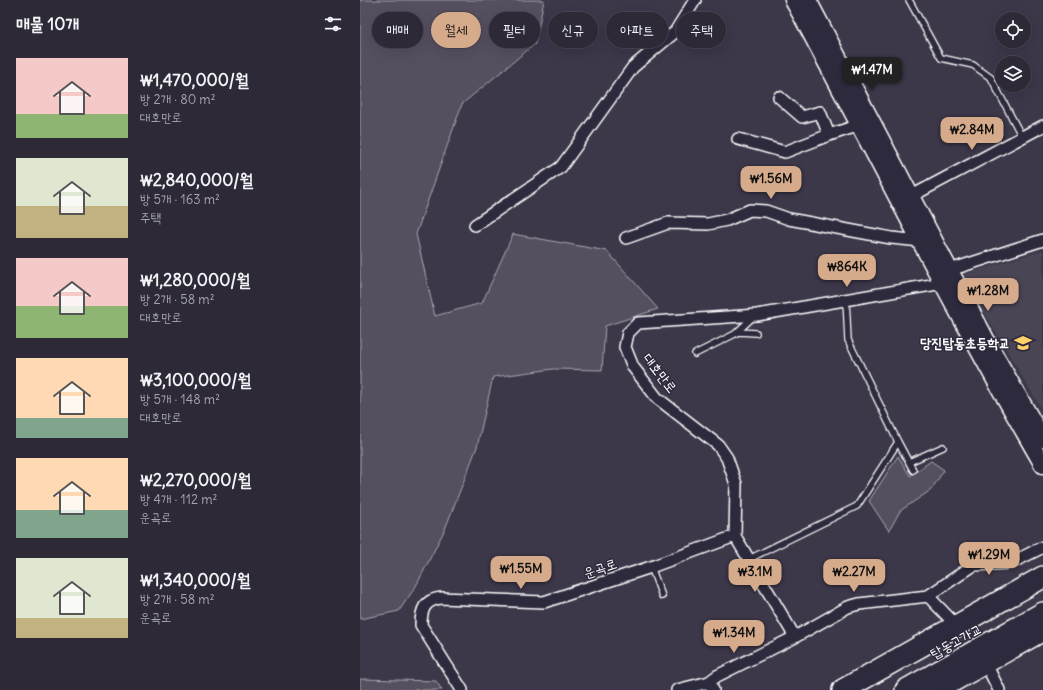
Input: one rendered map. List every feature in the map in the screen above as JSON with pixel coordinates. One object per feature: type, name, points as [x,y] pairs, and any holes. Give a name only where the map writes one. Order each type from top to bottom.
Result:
[{"type":"highway","points":[[842,690],[956,626],[1042,581]]},
{"type":"highway","name":"탑동고가교","points":[[870,690],[1042,581]]},
{"type":"highway","name":"탑동고가교","points":[[906,690],[1043,613]]},
{"type":"highway","points":[[937,690],[1043,630]]},
{"type":"main road","points":[[793,0],[860,125],[906,199],[921,241],[947,277],[989,345],[1043,439]]},
{"type":"main road","points":[[808,0],[906,199],[947,277],[1008,405],[1043,465]]},
{"type":"street","points":[[475,225],[560,167],[633,67],[675,32],[695,0]]},
{"type":"street","points":[[779,97],[802,116],[820,112],[829,135]]},
{"type":"street","points":[[738,139],[785,152],[860,125]]},
{"type":"street","points":[[906,199],[1043,126]]},
{"type":"street","points":[[626,238],[668,223],[708,224],[727,220],[750,210],[766,211],[789,219],[891,238],[921,241]]},
{"type":"street","name":"대호만로","points":[[735,536],[736,484],[727,458],[718,445],[656,398],[634,366],[625,347],[628,333],[638,323],[755,315],[846,299],[947,277],[1043,240]]},
{"type":"street","points":[[735,536],[795,637]]},
{"type":"street","name":"운곡로","points":[[462,690],[421,625],[421,614],[426,605],[432,599],[441,598],[544,602],[651,567],[735,536]]},
{"type":"street","points":[[677,690],[711,686],[717,676],[795,637],[848,607],[859,604],[928,596],[974,565],[1012,562],[1043,547]]},
{"type":"street","points":[[928,596],[956,626]]},
{"type":"street","points":[[985,662],[999,690]]},
{"type":"lane","points":[[909,0],[941,58],[973,66],[991,78],[1022,137]]},
{"type":"lane","points":[[846,299],[848,340],[913,470]]},
{"type":"lane","points":[[695,354],[738,332],[755,315]]},
{"type":"lane","points":[[738,332],[756,333]]},
{"type":"lane","points":[[749,559],[857,506],[898,442]]},
{"type":"lane","points":[[909,462],[943,447]]},
{"type":"lane","points":[[651,567],[662,596]]},
{"type":"shaded area","points":[[360,0],[544,0],[540,20],[540,12],[489,12],[489,48],[530,48],[462,104],[416,234],[435,316],[482,303],[513,234],[607,251],[658,309],[605,326],[602,370],[553,369],[493,377],[477,447],[445,529],[416,586],[399,611],[360,619]]},
{"type":"shaded area","name":"당진탑동초등학교","points":[[1043,250],[1043,412],[962,275]]},
{"type":"shaded area","points":[[898,456],[910,476],[931,461],[944,470],[931,490],[900,511],[889,531],[869,501]]},
{"type":"shaded area","points":[[360,679],[436,681],[442,690],[360,690]]},
{"type":"place","name":"당진탑동초등학교","points":[[1023,343]]}]
